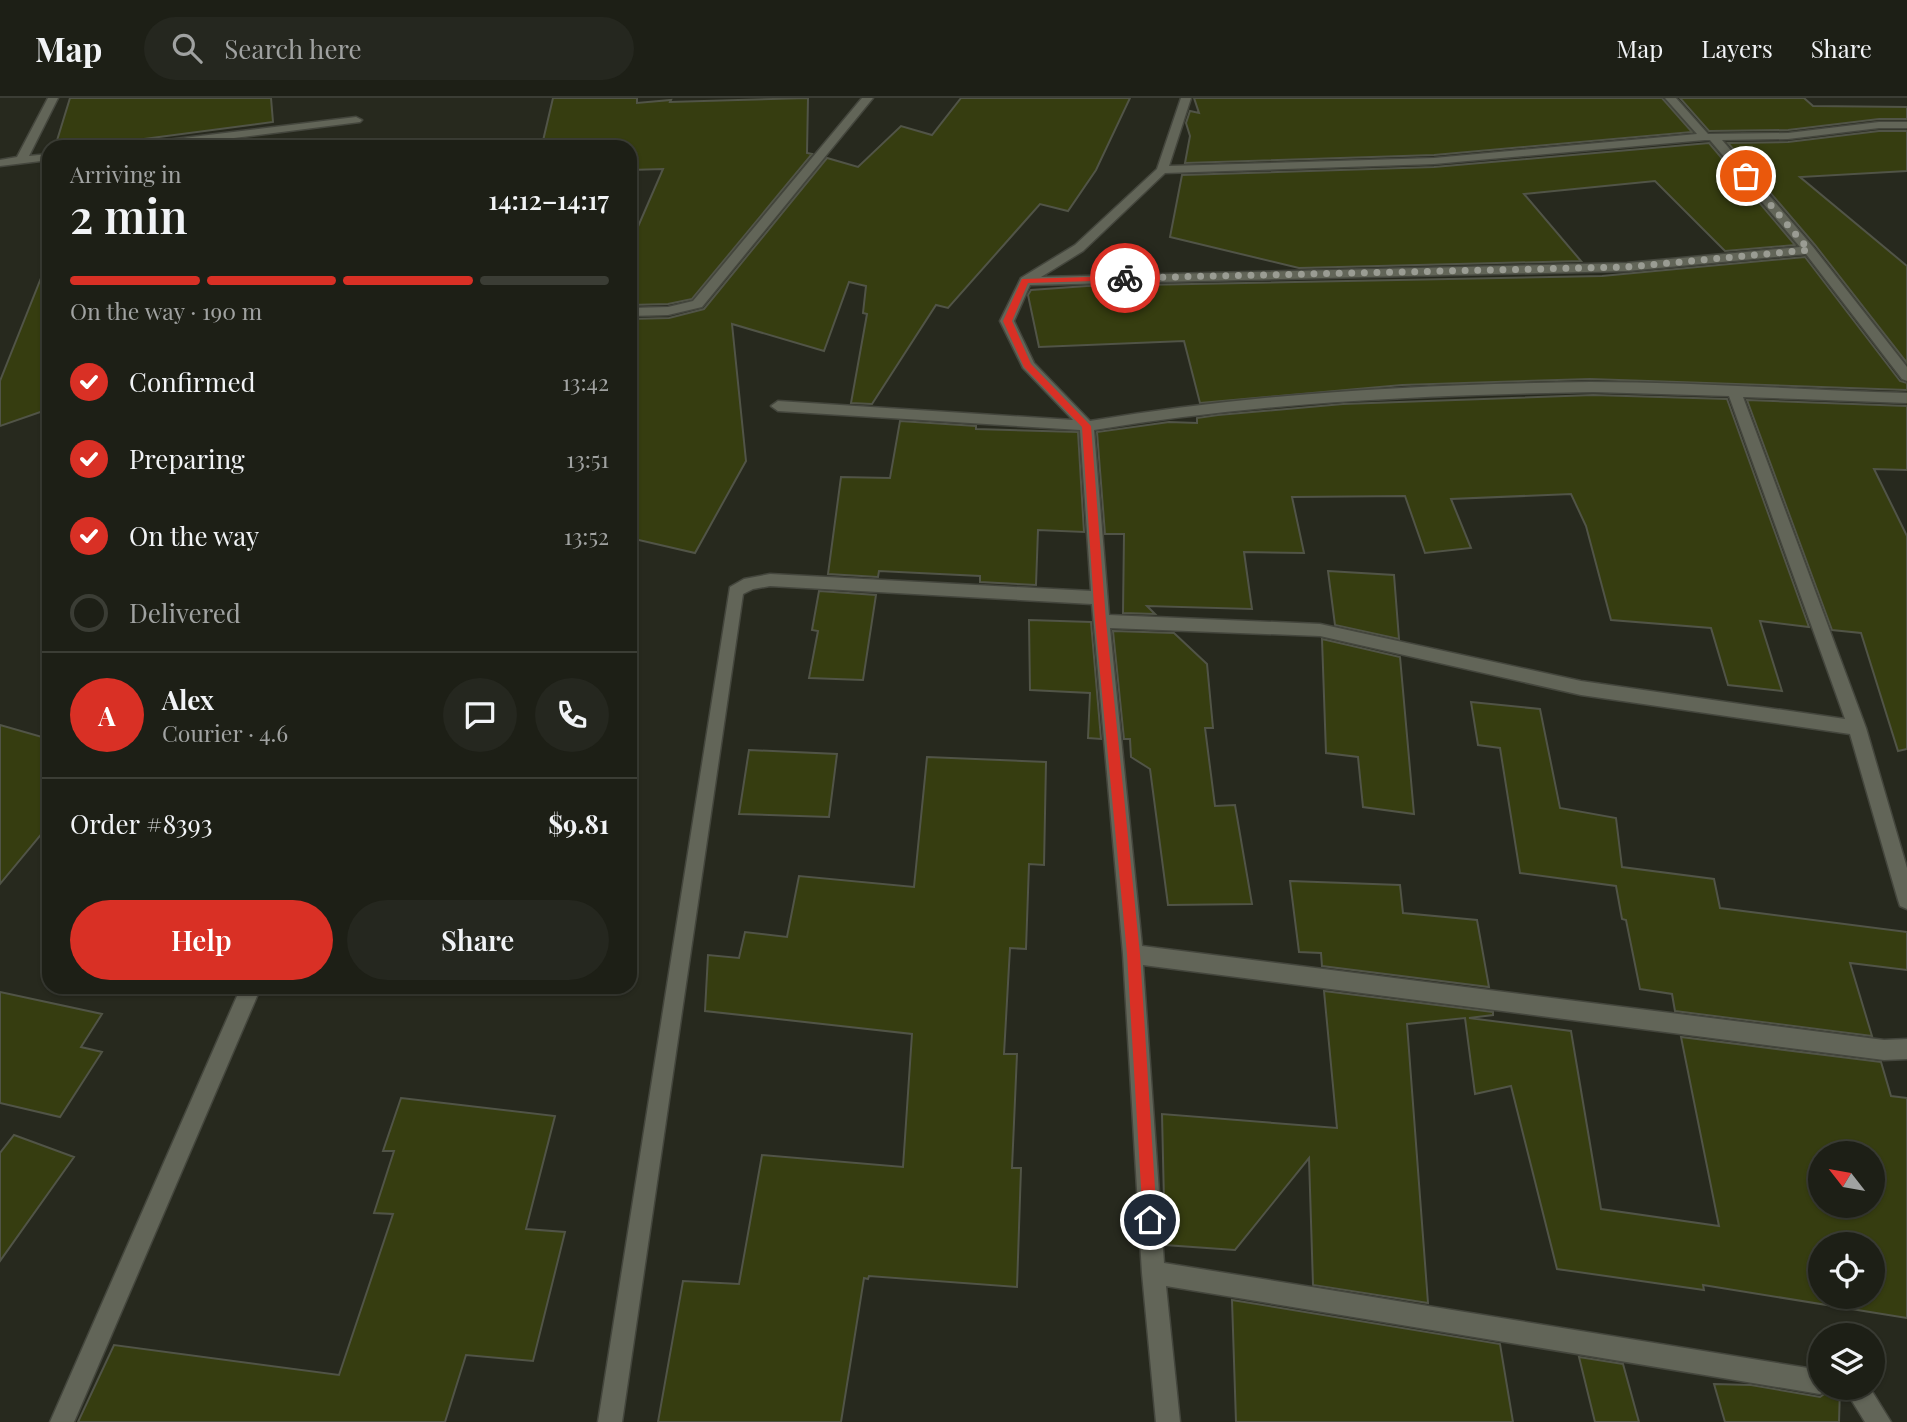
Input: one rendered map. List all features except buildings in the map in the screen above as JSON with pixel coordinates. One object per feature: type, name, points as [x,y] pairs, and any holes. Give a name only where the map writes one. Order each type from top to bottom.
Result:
[{"type":"street","points":[[21,160],[53,98]]},
{"type":"street","points":[[637,312],[668,311],[697,304],[868,98]]},
{"type":"street","points":[[1168,1422],[1153,1273],[1133,954],[1101,621],[1087,426],[1028,365],[1007,321],[1025,281],[1079,248],[1162,170],[1186,98]]},
{"type":"street","points":[[1670,98],[1710,138],[1809,250],[1907,376]]},
{"type":"street","points":[[192,140],[356,120]]},
{"type":"street","points":[[1162,170],[1434,161],[1710,138],[1788,136],[1879,125],[1907,125]]},
{"type":"street","points":[[0,163],[42,158]]},
{"type":"street","points":[[1025,281],[1627,267],[1809,250]]},
{"type":"street","points":[[778,406],[1087,426],[1146,416],[1292,400],[1489,389],[1593,387],[1907,398]]},
{"type":"street","points":[[1735,393],[1857,728],[1907,900]]},
{"type":"street","points":[[610,1422],[736,591],[750,583],[770,580],[1100,598]]},
{"type":"street","points":[[1101,621],[1320,631],[1581,688],[1857,728]]},
{"type":"street","points":[[1133,954],[1884,1050],[1907,1049]]},
{"type":"street","points":[[62,1422],[248,994]]},
{"type":"street","points":[[1153,1273],[1808,1380]]},
{"type":"street","points":[[1864,1400],[1879,1422]]},
{"type":"way so far","points":[[1125,278],[1627,267],[1809,250],[1746,176]]},
{"type":"route","points":[[1125,278],[1025,281],[1007,321],[1028,365],[1087,426],[1101,621],[1133,954],[1150,1220]]}]
